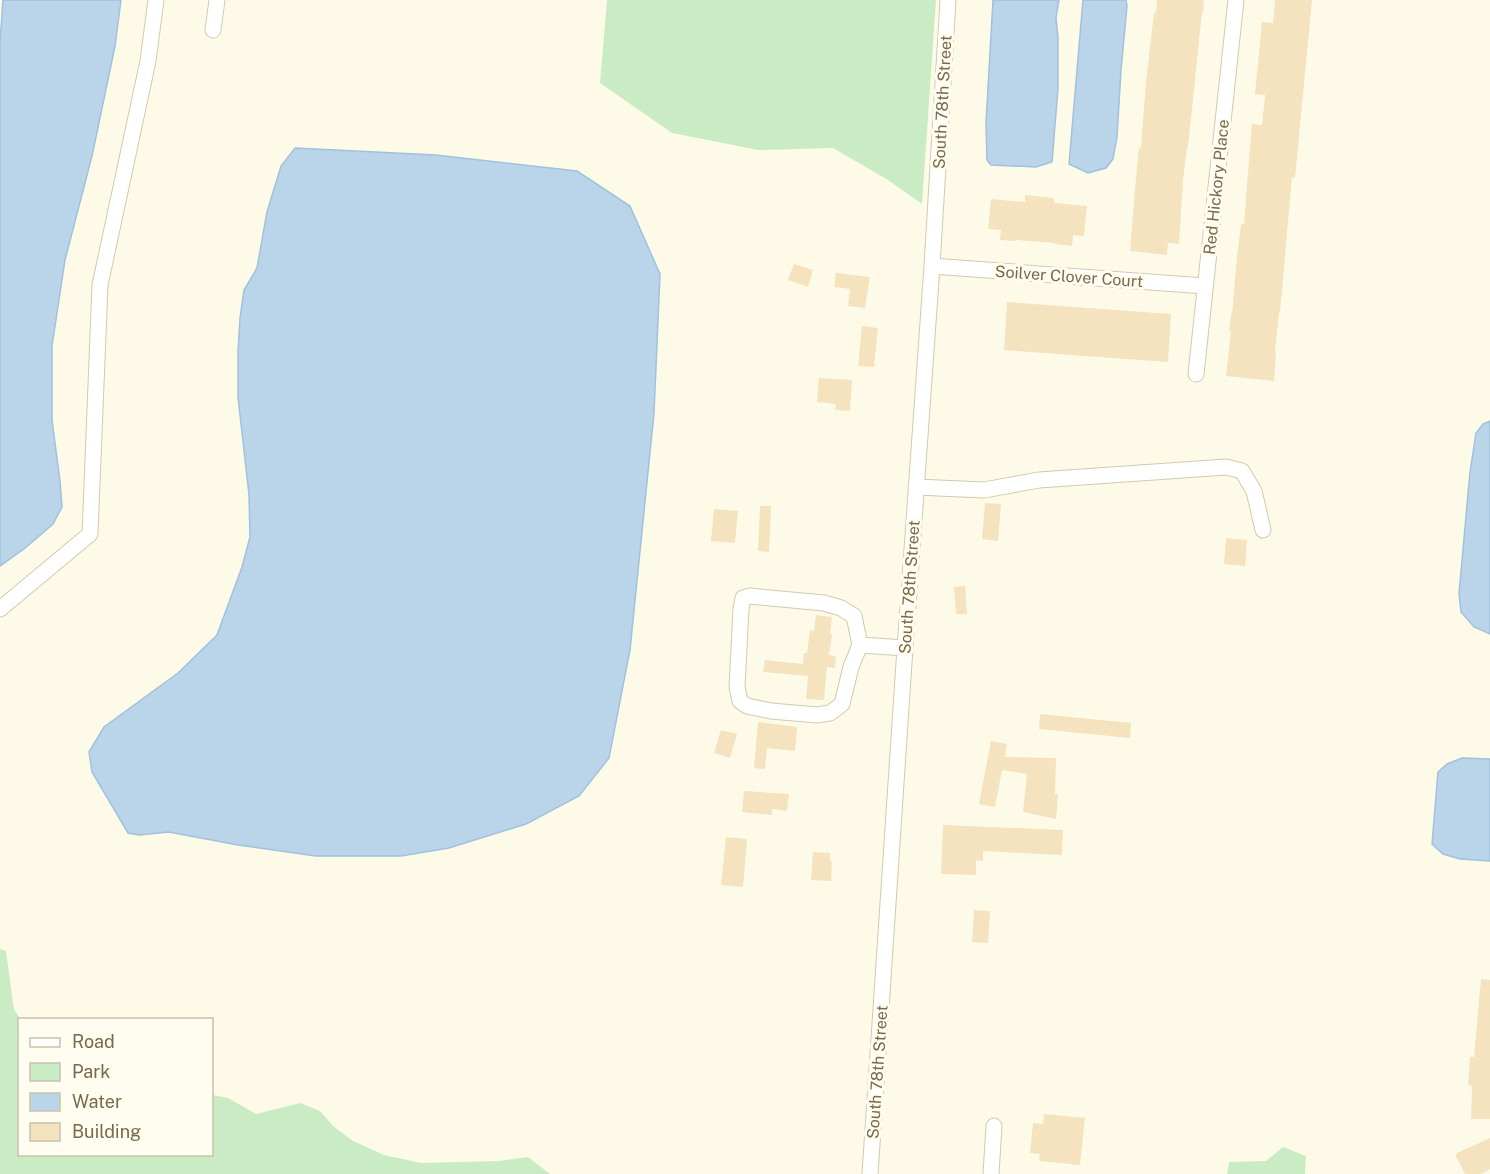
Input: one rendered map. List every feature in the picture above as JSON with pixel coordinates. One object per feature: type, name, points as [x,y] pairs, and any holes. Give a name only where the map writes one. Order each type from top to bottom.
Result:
[{"type":"street","points":[[0,609],[90,534],[100,285],[148,61],[156,0]]},
{"type":"street","points":[[213,30],[217,0]]},
{"type":"street","name":"South 78th Street","points":[[870,1174],[948,0]]},
{"type":"street","name":"Red Hickory Place","points":[[1196,374],[1236,0]]},
{"type":"street","name":"Soilver Clover Court","points":[[932,266],[1205,286]]},
{"type":"street","points":[[916,487],[984,490],[1039,480],[1226,467],[1242,471],[1254,491],[1263,530]]},
{"type":"street","points":[[749,596],[824,603],[841,608],[854,616],[860,645],[851,667],[842,704],[830,713],[817,715],[771,711],[747,706],[740,701],[738,687],[743,598],[749,596]]},
{"type":"street","points":[[860,645],[905,648]]},
{"type":"street","points":[[991,1174],[994,1126]]},
{"type":"green space","points":[[607,0],[936,0],[922,204],[888,180],[833,148],[758,150],[672,133],[600,83]]},
{"type":"green space","points":[[0,949],[6,951],[14,1010],[20,1018],[18,1018],[18,1156],[213,1156],[213,1095],[228,1098],[256,1114],[300,1103],[320,1111],[333,1126],[353,1141],[384,1155],[421,1163],[499,1161],[528,1157],[550,1174],[0,1174]]},
{"type":"green space","points":[[1283,1147],[1306,1156],[1305,1174],[1227,1174],[1229,1162],[1266,1161]]},
{"type":"water","points":[[3,0],[121,0],[115,46],[92,156],[65,260],[52,346],[52,420],[62,507],[53,524],[0,566],[0,42]]},
{"type":"water","points":[[993,0],[1059,0],[1056,18],[1058,88],[1052,162],[1036,167],[991,165],[987,160],[986,123]]},
{"type":"water","points":[[1083,0],[1126,0],[1127,6],[1117,137],[1113,159],[1106,168],[1088,173],[1069,164]]},
{"type":"water","points":[[295,148],[436,155],[577,171],[630,206],[660,274],[654,413],[630,650],[609,758],[579,796],[526,824],[449,848],[401,856],[316,856],[169,832],[139,835],[128,833],[92,772],[89,752],[104,727],[178,673],[217,635],[242,567],[250,537],[249,495],[238,397],[240,318],[244,290],[257,268],[267,212],[281,166]]},
{"type":"water","points":[[1490,421],[1490,634],[1474,627],[1461,612],[1459,594],[1470,472],[1476,433],[1483,424]]},
{"type":"water","points":[[1462,758],[1490,759],[1490,861],[1460,859],[1443,854],[1432,844],[1438,772],[1447,764]]},
{"type":"building","points":[[1157,0],[1204,0],[1183,181],[1179,244],[1168,243],[1167,255],[1130,251],[1146,81]]},
{"type":"building","points":[[1275,0],[1312,0],[1295,178],[1292,177],[1274,381],[1226,376],[1241,224],[1244,224],[1252,124],[1262,125],[1265,95],[1255,94],[1262,22],[1273,23]]},
{"type":"building","points":[[1025,195],[1054,198],[1054,203],[1087,206],[1084,236],[1073,235],[1072,246],[1000,240],[1001,230],[988,229],[991,199],[1025,202]]},
{"type":"building","points":[[794,264],[813,270],[808,287],[788,280]]},
{"type":"building","points":[[836,273],[870,277],[865,308],[848,306],[850,289],[834,287]]},
{"type":"building","points":[[1007,302],[1171,314],[1168,362],[1004,350]]},
{"type":"building","points":[[862,326],[878,328],[874,367],[858,366]]},
{"type":"building","points":[[819,378],[852,380],[850,411],[835,410],[836,404],[817,402]]},
{"type":"building","points":[[985,503],[1001,504],[998,541],[982,539]]},
{"type":"building","points":[[760,506],[771,506],[769,552],[758,551]]},
{"type":"building","points":[[714,509],[738,511],[735,543],[711,541]]},
{"type":"building","points":[[1226,538],[1247,540],[1245,566],[1224,564]]},
{"type":"building","points":[[965,586],[967,614],[956,614],[954,587]]},
{"type":"building","points":[[816,615],[832,617],[829,655],[836,656],[835,668],[827,667],[824,700],[806,699],[808,676],[763,672],[765,660],[803,664],[810,630],[814,631]]},
{"type":"building","points":[[1040,714],[1131,723],[1130,738],[1039,729]]},
{"type":"building","points":[[758,722],[797,727],[795,751],[767,748],[765,769],[754,768]]},
{"type":"building","points":[[721,730],[737,734],[730,758],[714,753]]},
{"type":"building","points":[[991,741],[1007,744],[1005,757],[1056,758],[1055,794],[1058,794],[1056,819],[1023,812],[1027,774],[1002,770],[995,807],[979,804]]},
{"type":"building","points":[[744,791],[789,794],[787,811],[772,809],[772,815],[742,812]]},
{"type":"building","points":[[943,825],[1063,830],[1062,855],[983,851],[983,861],[976,860],[976,875],[941,874]]},
{"type":"building","points":[[726,837],[747,839],[743,887],[721,885]]},
{"type":"building","points":[[813,852],[830,853],[831,881],[811,880]]},
{"type":"building","points":[[974,910],[990,911],[988,943],[972,942]]},
{"type":"building","points":[[1481,979],[1490,980],[1490,1119],[1471,1119],[1472,1086],[1468,1085],[1470,1057],[1474,1057]]},
{"type":"building","points":[[1044,1114],[1085,1118],[1080,1165],[1039,1161],[1040,1154],[1030,1153],[1033,1123],[1043,1124]]},
{"type":"building","points":[[1490,1138],[1490,1169],[1481,1174],[1465,1174],[1455,1154]]}]
